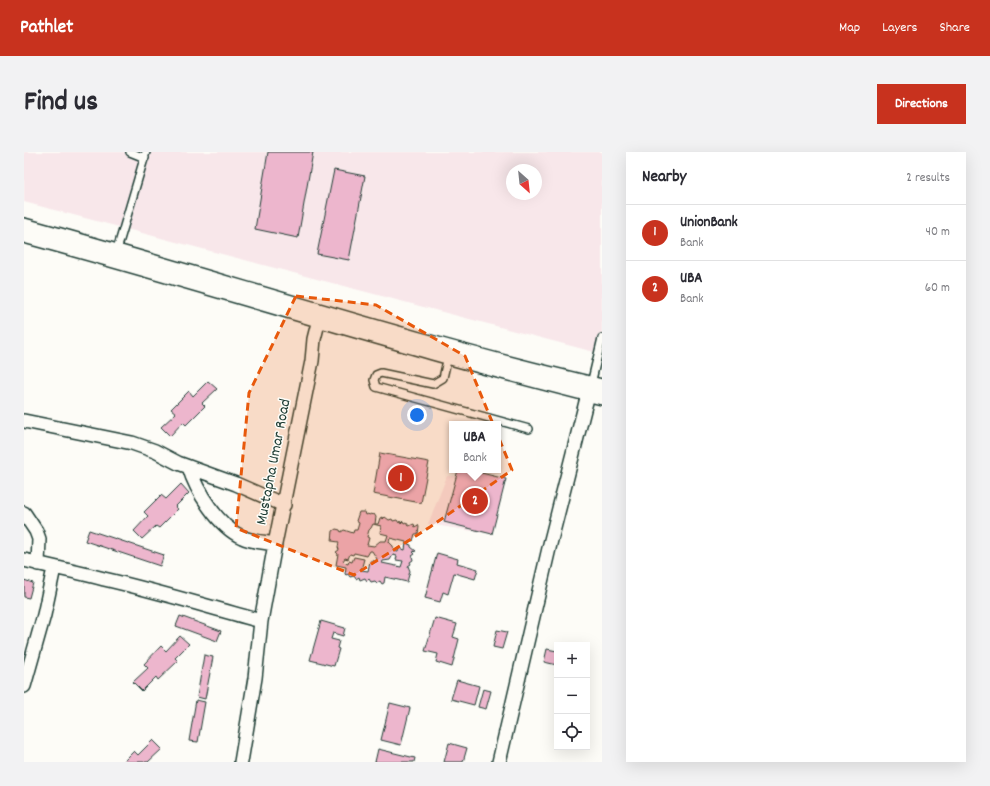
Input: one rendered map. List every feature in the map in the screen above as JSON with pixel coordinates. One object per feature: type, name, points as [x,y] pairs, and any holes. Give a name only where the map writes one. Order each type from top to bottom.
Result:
[{"type":"street","points":[[24,225],[117,250],[448,356],[594,388]]},
{"type":"street","points":[[24,236],[320,315],[456,349],[594,388],[602,398]]},
{"type":"street","name":"Mustapha Umar Road","points":[[241,762],[255,678],[261,621],[312,361],[314,339],[320,315]]},
{"type":"street","points":[[499,762],[550,544],[594,388]]},
{"type":"street","points":[[24,421],[132,443],[155,451],[189,468],[236,484],[284,506]]},
{"type":"street","points":[[189,468],[199,491],[211,508],[232,532],[243,538],[275,544]]},
{"type":"street","points":[[24,513],[36,531],[39,539],[38,564]]},
{"type":"street","points":[[24,560],[111,580],[261,621]]},
{"type":"street","points":[[24,686],[44,616],[54,568]]},
{"type":"lane","points":[[117,250],[146,155],[130,152]]},
{"type":"lane","points":[[594,388],[602,338]]},
{"type":"lane","points":[[448,356],[443,378],[433,384],[380,373],[376,375],[374,380],[376,386],[501,421]]},
{"type":"lane","points":[[501,421],[529,429]]},
{"type":"highlighted area","points":[[296,296],[376,305],[465,356],[512,470],[430,527],[354,575],[236,528],[249,393]]},
{"type":"shaded area","points":[[24,152],[602,152],[602,354],[24,202]]},
{"type":"shaded area","points":[[447,476],[501,477],[485,533],[428,524]]},
{"type":"building","points":[[268,152],[313,152],[298,238],[255,229]]},
{"type":"building","points":[[334,170],[365,176],[349,260],[317,254]]},
{"type":"building","points":[[208,381],[217,389],[202,403],[205,406],[186,425],[183,422],[170,436],[161,427],[176,413],[171,409],[189,391],[193,396]]},
{"type":"building","points":[[380,453],[429,462],[421,503],[373,494]]},
{"type":"building","points":[[457,473],[481,473],[506,479],[492,534],[444,522]]},
{"type":"building","points":[[181,484],[189,493],[175,507],[178,509],[159,528],[156,526],[142,539],[134,531],[148,516],[144,512],[161,495],[166,499]]},
{"type":"building","points":[[359,512],[365,512],[366,515],[374,514],[376,517],[375,524],[378,524],[380,518],[382,517],[383,519],[385,517],[389,520],[392,519],[393,521],[397,520],[399,523],[400,521],[401,523],[403,521],[404,523],[406,522],[409,526],[414,524],[415,527],[418,525],[418,534],[415,534],[413,541],[410,540],[408,544],[411,545],[411,547],[416,551],[413,552],[415,554],[412,556],[413,560],[408,566],[410,571],[407,582],[385,577],[384,583],[382,584],[380,581],[377,583],[375,581],[371,582],[369,579],[367,581],[365,578],[360,580],[359,577],[356,579],[354,576],[350,577],[348,574],[346,575],[346,567],[336,565],[338,554],[336,552],[339,550],[339,542],[332,541],[333,531],[336,529],[340,530],[341,532],[344,530],[353,533],[354,530],[357,530],[359,523],[356,521]],"holes":[[[373,524],[381,526],[380,533],[388,535],[386,541],[380,541],[374,546],[367,545],[369,538],[367,537]],[[390,538],[406,542],[405,550],[399,548],[398,552],[394,551],[393,546],[389,542]],[[370,551],[372,551],[377,559],[376,562],[373,560],[370,561],[368,571],[361,570],[364,559],[354,557],[352,562],[349,561],[348,564],[343,561],[345,558],[348,559],[350,554],[353,555],[354,553],[367,556]],[[393,555],[397,556],[396,560],[403,561],[401,567],[382,563],[383,561],[390,560]]]},
{"type":"building","points":[[89,530],[164,555],[160,566],[85,541]]},
{"type":"building","points":[[437,553],[458,559],[457,563],[478,569],[475,579],[454,573],[448,594],[443,592],[440,602],[425,598]]},
{"type":"building","points":[[24,580],[33,583],[29,598],[24,597]]},
{"type":"building","points":[[180,616],[221,631],[217,641],[176,626]]},
{"type":"building","points":[[435,618],[457,624],[453,637],[459,639],[452,667],[436,662],[438,654],[425,651]]},
{"type":"building","points":[[321,621],[345,628],[343,636],[333,633],[331,639],[339,641],[337,648],[339,649],[334,666],[310,660]]},
{"type":"building","points":[[497,630],[507,632],[502,649],[493,647]]},
{"type":"building","points":[[180,636],[189,644],[175,658],[178,661],[158,680],[156,677],[142,691],[133,682],[148,668],[144,664],[161,646],[166,651]]},
{"type":"building","points":[[547,649],[554,650],[554,664],[544,662]]},
{"type":"building","points":[[204,655],[213,657],[205,699],[197,697]]},
{"type":"building","points":[[457,680],[479,686],[474,705],[451,699]]},
{"type":"building","points":[[483,689],[491,691],[486,709],[478,707]]},
{"type":"building","points":[[196,700],[205,702],[198,742],[189,741]]},
{"type":"building","points":[[390,703],[410,708],[401,745],[381,740]]},
{"type":"building","points":[[153,740],[162,749],[148,762],[123,762],[134,751],[138,755]]},
{"type":"building","points":[[449,743],[467,748],[463,762],[444,762]]},
{"type":"building","points":[[378,749],[415,758],[414,762],[375,762]]},
{"type":"place","name":"UnionBank","points":[[401,478]]},
{"type":"place","name":"UBA","points":[[475,501]]}]
